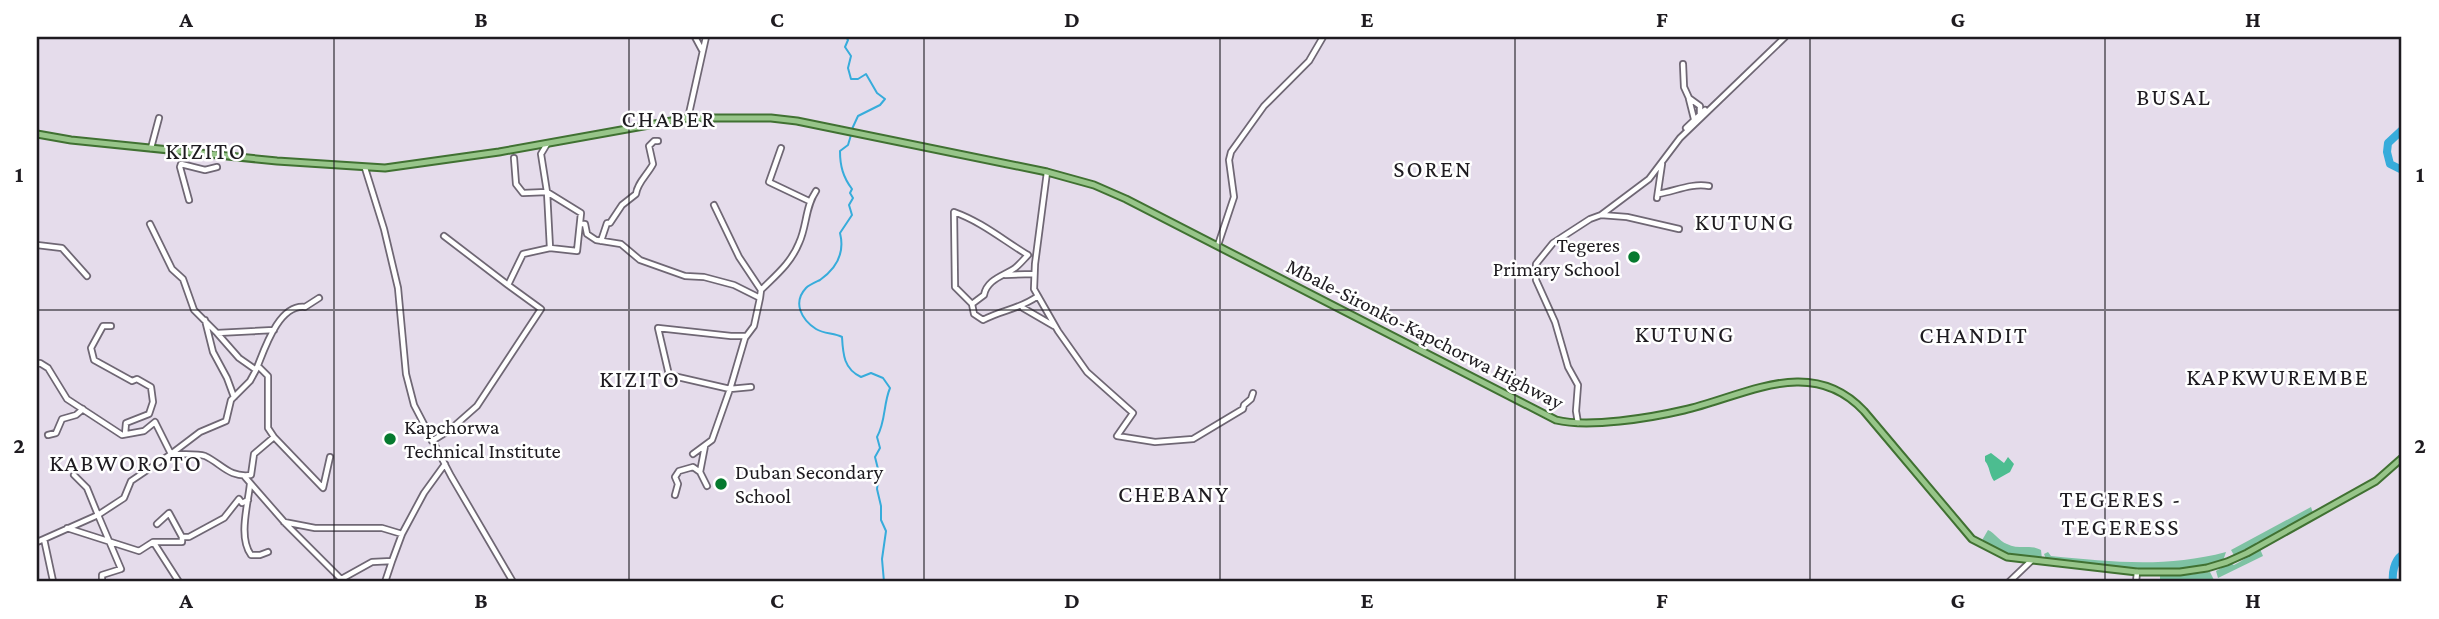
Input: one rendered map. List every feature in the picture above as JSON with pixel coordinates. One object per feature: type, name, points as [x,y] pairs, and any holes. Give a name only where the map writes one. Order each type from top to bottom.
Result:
[{"type":"main road","name":"Mbale-Sironko-Kapchorwa Highway","points":[[37,135],[365,168],[405,167],[688,118],[771,118],[1047,172],[1094,185],[1126,199],[1556,420],[1578,423],[1676,412],[1783,382],[1806,381],[1830,386],[1855,401],[1972,539],[2007,557],[2031,561],[2137,572],[2179,572],[2207,568],[2227,562],[2376,481],[2402,458]]},
{"type":"street","points":[[695,37],[702,51]]},
{"type":"street","points":[[688,118],[706,37]]},
{"type":"street","points":[[1217,246],[1234,197],[1229,160],[1231,152],[1269,101],[1309,61],[1323,37]]},
{"type":"street","points":[[1709,186],[1693,184],[1658,196],[1663,161],[1675,144],[1785,37]]},
{"type":"street","points":[[1682,64],[1684,87],[1694,119]]},
{"type":"street","points":[[1578,423],[1578,385],[1568,367],[1555,322],[1536,280],[1535,268],[1542,254],[1553,243],[1601,215],[1641,186],[1694,119],[1725,94]]},
{"type":"street","points":[[1689,98],[1700,106],[1700,113]]},
{"type":"street","points":[[151,148],[159,118]]},
{"type":"street","points":[[601,241],[607,223],[610,223],[622,205],[636,194],[636,188],[649,173],[653,164],[649,146],[658,141]]},
{"type":"street","points":[[547,143],[541,154],[551,248]]},
{"type":"street","points":[[781,148],[769,182],[809,201]]},
{"type":"street","points":[[508,285],[523,254],[551,248],[577,251],[581,213],[547,192],[523,193],[516,184],[514,159]]},
{"type":"street","points":[[189,200],[181,164],[205,170],[217,167]]},
{"type":"street","points":[[365,168],[384,229],[398,288],[408,387],[414,405],[513,582]]},
{"type":"street","points":[[1047,172],[1034,289],[1055,326],[1087,372],[1133,413],[1117,436],[1155,442],[1193,439],[1243,410],[1253,393]]},
{"type":"street","points":[[693,454],[712,440],[746,335],[754,326],[761,290],[788,264],[800,242],[809,201],[816,191]]},
{"type":"street","points":[[714,205],[739,257],[761,290]]},
{"type":"street","points":[[1005,275],[1028,255],[999,238],[978,221],[954,212],[955,287],[972,304],[974,314],[983,320],[1002,311],[1022,307],[1038,296]]},
{"type":"street","points":[[1601,215],[1627,217],[1679,229]]},
{"type":"street","points":[[150,224],[172,269],[183,279],[194,310],[239,358],[268,376],[268,428],[274,438],[323,488],[330,457]]},
{"type":"street","points":[[580,224],[585,224],[587,234],[601,241],[621,244],[640,260],[685,276],[704,277],[734,285],[760,298]]},
{"type":"street","points":[[432,441],[451,429],[477,406],[541,309],[444,236]]},
{"type":"street","points":[[37,245],[62,248],[87,276]]},
{"type":"street","points":[[972,304],[984,295],[985,289],[997,278],[1005,275],[1035,274]]},
{"type":"street","points":[[37,542],[98,515],[124,498],[131,481],[200,432],[226,421],[231,400],[250,382],[274,330],[288,312],[300,306],[305,307],[319,298]]},
{"type":"street","points":[[1022,307],[1055,326]]},
{"type":"street","points":[[205,319],[213,352],[234,397]]},
{"type":"street","points":[[111,326],[103,326],[91,348],[94,360],[132,381],[137,379],[151,387],[153,402],[149,414],[125,423],[125,435]]},
{"type":"street","points":[[746,335],[731,336],[658,328],[669,374],[730,389],[751,387]]},
{"type":"street","points":[[217,333],[274,330]]},
{"type":"street","points":[[37,364],[48,368],[67,399],[122,435],[144,431],[155,422],[171,454]]},
{"type":"street","points":[[48,435],[56,433],[62,419],[76,415],[83,409]]},
{"type":"street","points":[[171,454],[205,456],[240,477],[251,475],[254,454],[274,438]]},
{"type":"street","points":[[700,472],[706,445]]},
{"type":"street","points":[[386,582],[402,534],[424,493],[445,464]]},
{"type":"street","points":[[675,495],[678,484],[675,477],[679,471],[693,467],[700,472],[707,486]]},
{"type":"street","points":[[74,475],[87,488],[121,569],[102,575],[102,582]]},
{"type":"street","points":[[244,476],[284,522],[342,580]]},
{"type":"street","points":[[251,483],[244,536],[246,547],[251,555],[268,552]]},
{"type":"street","points":[[182,537],[189,537],[224,518],[239,499],[242,503],[249,499]]},
{"type":"street","points":[[66,528],[139,551],[153,542],[182,542],[169,513],[157,524]]},
{"type":"street","points":[[284,522],[315,528],[382,528],[402,534]]},
{"type":"street","points":[[44,539],[53,581]]},
{"type":"street","points":[[153,542],[179,582]]},
{"type":"street","points":[[335,582],[372,562],[392,561]]},
{"type":"street","points":[[2009,582],[2031,561]]},
{"type":"street","points":[[2136,582],[2137,572]]},
{"type":"green space","points":[[1991,453],[2004,463],[2008,457],[2014,464],[2010,472],[1994,481],[1985,461],[1985,456]]},
{"type":"green space","points":[[2311,507],[2313,513],[2269,539],[2257,542],[2235,557],[2231,550]]},
{"type":"green space","points":[[1988,530],[2011,546],[2041,550],[2042,559],[2010,554],[1988,546],[1981,542]]},
{"type":"green space","points":[[2260,549],[2263,556],[2218,578],[2216,571],[2230,563],[2234,565]]},
{"type":"green space","points":[[2048,552],[2051,556],[2160,562],[2226,552],[2223,561],[2203,566],[2159,569],[2046,559],[2044,554]]},
{"type":"green space","points":[[2210,572],[2214,580],[2160,581],[2160,575]]},
{"type":"waterway","points":[[846,37],[848,40],[845,47],[851,56],[848,68],[851,79],[858,79],[866,74],[877,93],[885,99],[880,105],[858,116],[852,129]]},
{"type":"waterway","points":[[2402,130],[2388,143],[2387,152],[2390,164],[2402,170]]},
{"type":"waterway","points":[[851,135],[848,145],[840,151],[843,171],[852,189],[850,193],[853,198],[849,205],[852,215],[840,233],[838,260],[820,280],[806,288],[799,305],[803,316],[819,331],[842,337],[844,355],[855,374],[861,377],[871,373],[883,378],[890,388],[877,437],[880,448],[875,457],[879,473],[877,489],[881,520],[886,531],[882,559],[884,582]]},
{"type":"waterway","points":[[2393,582],[2394,567],[2402,555]]},
{"type":"place","name":"Tegeres Primary School","points":[[1634,257]]},
{"type":"place","name":"Kapchorwa Technical Institute","points":[[390,439]]},
{"type":"place","name":"Duban Secondary School","points":[[721,484]]},
{"type":"district","name":"BUSAL","points":[[2174,96]]},
{"type":"district","name":"CHABER","points":[[669,118]]},
{"type":"district","name":"KIZITO","points":[[206,150]]},
{"type":"district","name":"SOREN","points":[[1433,168]]},
{"type":"district","name":"KUTUNG","points":[[1745,221]]},
{"type":"district","name":"KUTUNG","points":[[1685,333]]},
{"type":"district","name":"CHANDIT","points":[[1974,334]]},
{"type":"district","name":"KAPKWUREMBE","points":[[2278,376]]},
{"type":"district","name":"KIZITO","points":[[640,378]]},
{"type":"district","name":"KABWOROTO","points":[[126,462]]},
{"type":"district","name":"CHEBANY","points":[[1174,493]]},
{"type":"district","name":"TEGERES - TEGERESS","points":[[2121,512]]}]
